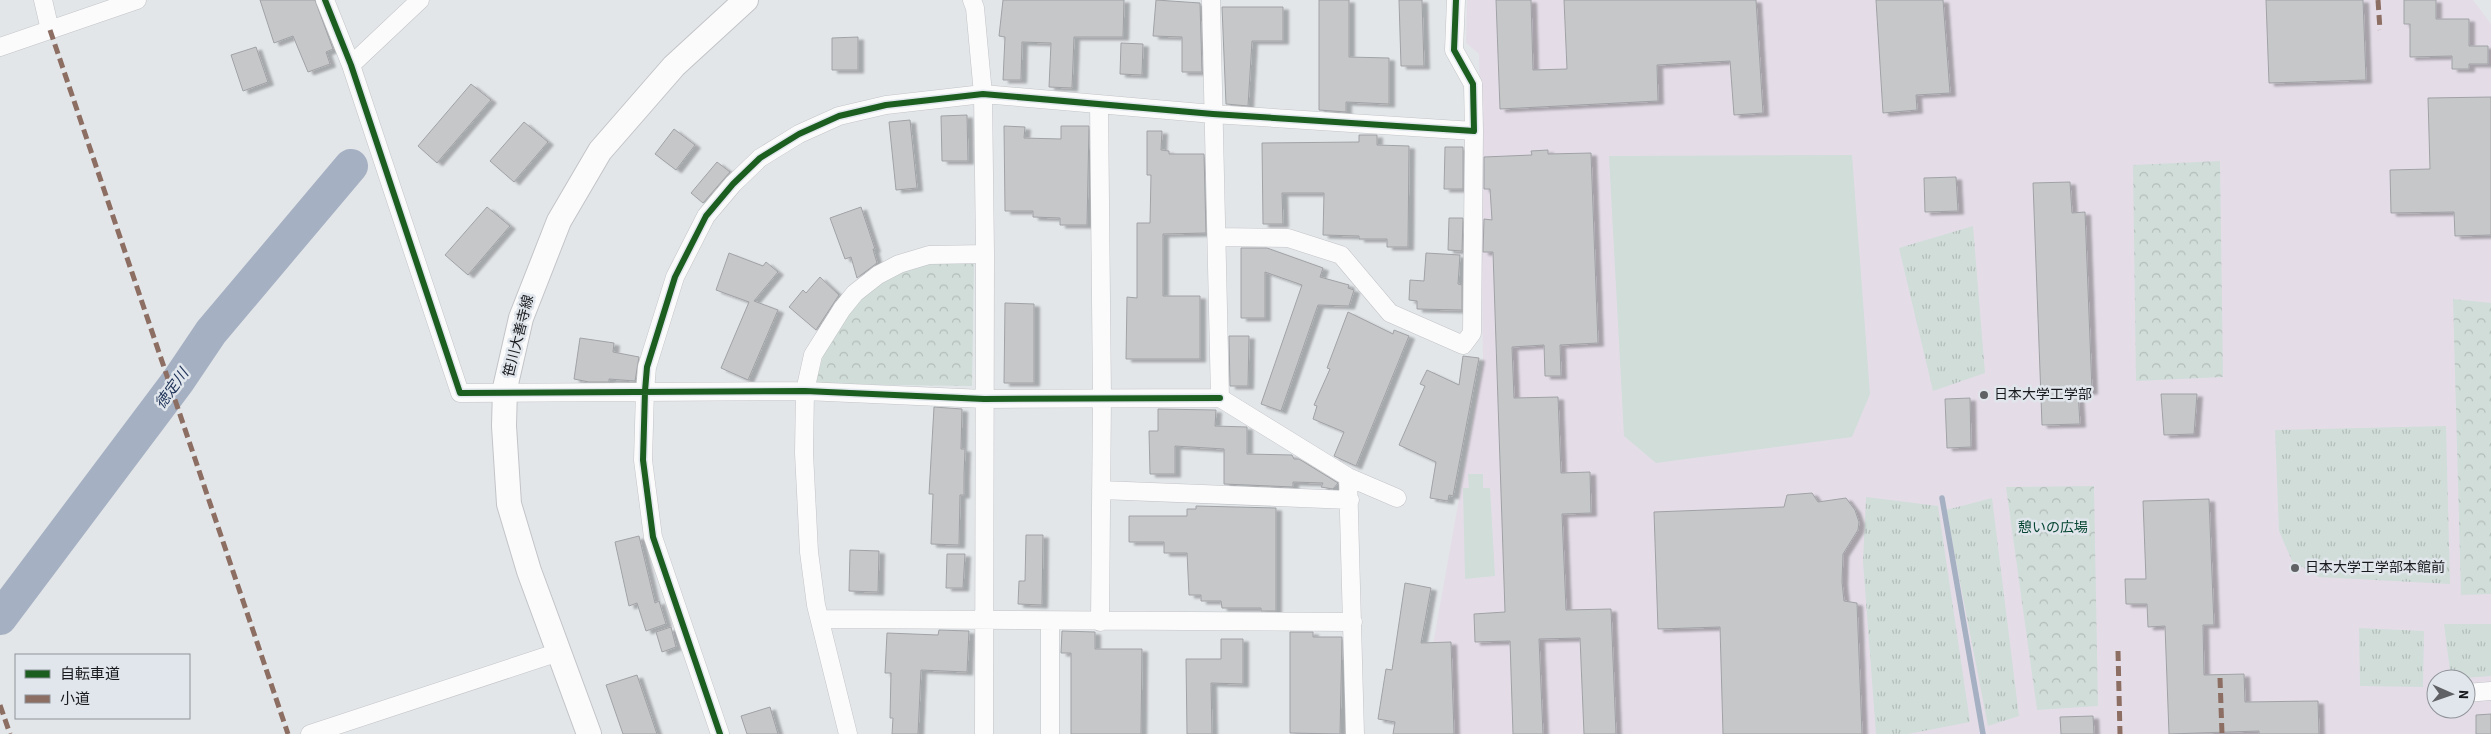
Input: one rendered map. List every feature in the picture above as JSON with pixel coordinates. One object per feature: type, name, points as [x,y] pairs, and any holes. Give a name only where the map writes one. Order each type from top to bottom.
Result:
[{"type":"street","points":[[43,0],[50,30]]},
{"type":"street","points":[[0,46],[137,0]]},
{"type":"street","points":[[326,0],[350,65],[460,393],[805,391],[984,398],[1220,398],[1348,477],[1397,498]]},
{"type":"street","points":[[350,65],[420,0]]},
{"type":"street","name":"笹川大善寺線","points":[[589,734],[529,571],[509,504],[504,426],[505,393],[520,318],[532,284],[559,221],[600,151],[674,66],[746,0]]},
{"type":"street","points":[[972,0],[975,8],[983,94],[985,254],[984,734]]},
{"type":"street","points":[[1211,0],[1220,398]]},
{"type":"street","points":[[1217,237],[1288,238],[1341,255],[1390,313],[1463,345],[1472,332],[1474,131],[1473,84],[1454,50],[1456,0]]},
{"type":"street","points":[[720,734],[652,536],[643,460],[645,391],[647,367],[675,277],[706,216],[733,184],[760,158],[799,134],[839,116],[886,104],[983,94],[1213,114],[1474,131]]},
{"type":"street","points":[[1099,104],[1102,397],[1100,622]]},
{"type":"street","points":[[848,734],[820,619],[809,552],[804,453],[805,391],[813,355],[842,309],[863,287],[899,264],[929,255],[985,254]]},
{"type":"street","points":[[1348,477],[1355,734]]},
{"type":"street","points":[[1101,490],[1350,500]]},
{"type":"street","points":[[820,619],[1050,622],[1353,622]]},
{"type":"street","points":[[1050,622],[1050,734]]},
{"type":"street","points":[[310,734],[559,652]]},
{"type":"street","points":[[2476,692],[2491,691]]},
{"type":"shaded area","name":"日本大学工学部","points":[[1467,0],[2473,0],[2491,24],[2491,734],[1417,734],[1483,364],[1479,54],[1466,43]]},
{"type":"green space","points":[[1852,155],[1870,394],[1852,437],[1656,463],[1624,436],[1609,156]]},
{"type":"green space","points":[[2220,161],[2223,377],[2136,381],[2133,165]]},
{"type":"green space","points":[[1973,226],[1985,373],[1933,391],[1899,248]]},
{"type":"green space","points":[[939,260],[974,264],[972,386],[815,384],[825,350],[850,309],[869,290],[899,270]]},
{"type":"green space","points":[[2453,299],[2491,303],[2491,594],[2461,595]]},
{"type":"green space","points":[[2446,426],[2450,584],[2319,577],[2292,561],[2279,531],[2275,430]]},
{"type":"green space","points":[[1468,474],[1483,474],[1483,488],[1490,488],[1495,576],[1465,579],[1463,488],[1469,488]]},
{"type":"green space","name":"憩いの広場","points":[[2094,486],[2098,706],[2037,710],[2006,487]]},
{"type":"green space","points":[[1866,497],[1938,506],[1970,722],[1908,734],[1876,734],[1863,562]]},
{"type":"green space","points":[[1992,498],[2019,716],[1988,726],[1946,510]]},
{"type":"green space","points":[[2444,624],[2491,624],[2491,676],[2476,677],[2476,669],[2450,669]]},
{"type":"green space","points":[[2359,628],[2424,631],[2423,687],[2360,686]]},
{"type":"building","points":[[260,0],[315,0],[333,49],[326,52],[330,64],[308,72],[293,36],[274,43]]},
{"type":"building","points":[[1003,0],[1124,0],[1123,37],[1074,37],[1072,88],[1049,87],[1051,43],[1022,42],[1021,80],[1003,80],[1005,37],[999,36]]},
{"type":"building","points":[[1156,0],[1200,3],[1202,72],[1182,72],[1182,37],[1153,36]]},
{"type":"building","points":[[1319,0],[1349,0],[1349,57],[1389,58],[1389,104],[1346,102],[1346,112],[1319,110]]},
{"type":"building","points":[[1399,0],[1422,0],[1424,66],[1401,66]]},
{"type":"building","points":[[1496,0],[1531,0],[1533,70],[1567,69],[1564,0],[1756,0],[1763,113],[1734,115],[1730,61],[1657,65],[1658,101],[1500,109]]},
{"type":"building","points":[[1876,0],[1943,0],[1950,93],[1916,95],[1917,110],[1883,113]]},
{"type":"building","points":[[2266,0],[2363,0],[2366,80],[2269,83]]},
{"type":"building","points":[[2404,0],[2436,0],[2436,19],[2469,19],[2469,46],[2488,46],[2488,64],[2469,64],[2469,69],[2452,69],[2452,56],[2410,57],[2410,24],[2404,24]]},
{"type":"building","points":[[1222,7],[1283,7],[1283,41],[1252,41],[1248,106],[1226,104]]},
{"type":"building","points":[[858,37],[858,70],[832,70],[832,38]]},
{"type":"building","points":[[1121,43],[1143,44],[1142,75],[1120,74]]},
{"type":"building","points":[[256,47],[268,82],[243,91],[231,55]]},
{"type":"building","points":[[471,84],[491,100],[437,163],[418,146]]},
{"type":"building","points":[[2491,97],[2491,235],[2455,236],[2454,212],[2391,213],[2390,170],[2430,169],[2428,98]]},
{"type":"building","points":[[967,115],[968,161],[942,161],[941,116]]},
{"type":"building","points":[[910,120],[917,188],[896,190],[889,122]]},
{"type":"building","points":[[524,122],[548,142],[514,182],[490,161]]},
{"type":"building","points":[[1004,126],[1025,127],[1024,138],[1061,139],[1061,126],[1089,126],[1087,225],[1060,225],[1060,218],[1033,217],[1033,211],[1005,211]]},
{"type":"building","points":[[674,129],[695,145],[676,170],[655,154]]},
{"type":"building","points":[[1147,131],[1162,131],[1161,150],[1169,151],[1169,154],[1204,154],[1206,233],[1163,234],[1163,296],[1200,296],[1200,359],[1126,359],[1127,297],[1137,298],[1137,223],[1150,223],[1151,175],[1147,175]]},
{"type":"building","points":[[1359,135],[1377,135],[1377,145],[1409,146],[1408,247],[1387,247],[1387,239],[1359,239],[1359,236],[1323,235],[1324,193],[1282,193],[1283,224],[1263,224],[1262,143],[1359,142]]},
{"type":"building","points":[[1445,147],[1463,147],[1463,189],[1444,189]]},
{"type":"building","points":[[1548,150],[1548,154],[1591,153],[1598,343],[1560,345],[1561,376],[1545,376],[1544,345],[1512,347],[1514,398],[1558,397],[1561,473],[1590,472],[1591,513],[1562,514],[1566,610],[1611,609],[1616,734],[1584,734],[1580,638],[1539,639],[1543,734],[1513,734],[1510,641],[1475,642],[1474,614],[1505,612],[1493,252],[1483,252],[1484,219],[1492,220],[1490,189],[1484,189],[1484,157],[1532,155],[1531,151]]},
{"type":"building","points":[[717,162],[730,172],[703,203],[691,193]]},
{"type":"building","points":[[1956,177],[1958,211],[1925,212],[1924,178]]},
{"type":"building","points":[[2070,182],[2072,213],[2085,212],[2092,391],[2078,392],[2080,424],[2042,425],[2033,183]]},
{"type":"building","points":[[487,207],[510,226],[468,275],[445,255]]},
{"type":"building","points":[[861,207],[875,249],[873,249],[877,263],[857,278],[851,257],[845,259],[830,218]]},
{"type":"building","points":[[1449,218],[1463,218],[1462,251],[1448,250]]},
{"type":"building","points":[[1241,248],[1267,248],[1323,268],[1320,277],[1349,285],[1348,288],[1354,290],[1349,306],[1318,305],[1281,411],[1261,404],[1302,285],[1265,272],[1265,318],[1241,318]]},
{"type":"building","points":[[729,253],[763,266],[766,262],[778,272],[754,301],[778,310],[748,380],[721,368],[749,302],[716,290]]},
{"type":"building","points":[[1426,253],[1460,255],[1458,284],[1462,285],[1462,310],[1417,309],[1417,301],[1409,300],[1410,280],[1424,281]]},
{"type":"building","points":[[820,277],[839,295],[816,330],[789,307],[803,290],[806,293]]},
{"type":"building","points":[[1005,303],[1034,304],[1034,383],[1004,383]]},
{"type":"building","points":[[1348,312],[1393,334],[1394,330],[1409,336],[1356,466],[1334,456],[1344,432],[1313,419],[1317,406],[1314,405],[1330,369],[1327,368]]},
{"type":"building","points":[[1229,336],[1249,336],[1248,386],[1230,386]]},
{"type":"building","points":[[580,338],[614,343],[613,352],[639,357],[635,381],[609,379],[609,382],[589,382],[574,379]]},
{"type":"building","points":[[1463,356],[1479,358],[1453,496],[1449,495],[1448,501],[1430,498],[1436,462],[1399,445],[1425,386],[1420,384],[1427,370],[1459,385]]},
{"type":"building","points":[[2161,394],[2197,394],[2194,434],[2164,435]]},
{"type":"building","points":[[1970,398],[1971,447],[1947,448],[1945,399]]},
{"type":"building","points":[[934,407],[962,409],[961,449],[965,449],[964,495],[960,495],[959,545],[931,544],[933,494],[929,494]]},
{"type":"building","points":[[1158,409],[1216,410],[1215,426],[1247,427],[1247,454],[1292,455],[1294,459],[1299,459],[1338,483],[1333,489],[1321,487],[1323,483],[1293,482],[1293,487],[1224,484],[1224,449],[1175,446],[1175,474],[1150,474],[1149,431],[1158,431]]},
{"type":"building","points":[[1812,493],[1818,502],[1846,498],[1855,510],[1859,522],[1858,530],[1843,554],[1842,582],[1844,601],[1857,603],[1862,734],[1723,734],[1720,627],[1658,629],[1654,512],[1784,507],[1787,495]]},
{"type":"building","points":[[2209,499],[2214,625],[2203,625],[2204,675],[2244,674],[2245,702],[2318,701],[2319,734],[2259,734],[2259,731],[2169,734],[2165,626],[2148,627],[2147,604],[2126,604],[2125,579],[2146,579],[2143,501]]},
{"type":"building","points":[[1196,506],[1276,508],[1276,611],[1261,611],[1261,608],[1222,608],[1221,601],[1201,601],[1201,595],[1189,595],[1187,553],[1164,553],[1164,542],[1129,542],[1129,516],[1187,516],[1187,509],[1196,509]]},
{"type":"building","points":[[1026,535],[1043,535],[1042,605],[1018,604],[1019,581],[1025,581]]},
{"type":"building","points":[[639,536],[655,603],[659,601],[666,624],[646,631],[637,603],[629,606],[615,542]]},
{"type":"building","points":[[850,550],[879,551],[878,592],[849,591]]},
{"type":"building","points":[[947,554],[965,554],[963,588],[946,588]]},
{"type":"building","points":[[1405,583],[1431,588],[1421,643],[1451,642],[1454,734],[1393,734],[1395,722],[1378,719],[1386,669],[1392,670]]},
{"type":"building","points":[[671,627],[676,647],[662,652],[656,632]]},
{"type":"building","points":[[939,630],[969,631],[967,672],[921,670],[918,734],[892,734],[893,718],[890,718],[891,673],[885,673],[887,633],[938,635]]},
{"type":"building","points":[[1062,631],[1095,632],[1095,649],[1142,649],[1141,734],[1071,734],[1071,653],[1061,653]]},
{"type":"building","points":[[1290,632],[1313,632],[1313,637],[1342,637],[1340,734],[1290,733]]},
{"type":"building","points":[[1221,639],[1243,639],[1243,684],[1211,683],[1212,734],[1187,734],[1186,659],[1221,659]]},
{"type":"building","points":[[637,675],[657,734],[623,734],[606,685]]},
{"type":"building","points":[[770,707],[778,734],[747,734],[741,716]]},
{"type":"building","points":[[2491,714],[2491,734],[2476,734],[2476,715]]},
{"type":"building","points":[[2093,716],[2094,734],[2061,734],[2060,717]]},
{"type":"waterway","name":"徳定川","points":[[0,618],[178,381],[211,332],[351,166]]},
{"type":"waterway","points":[[1942,498],[1983,734]]},
{"type":"marked path","points":[[2378,0],[2380,30]]},
{"type":"marked path","points":[[50,30],[288,734]]},
{"type":"marked path","points":[[2118,651],[2120,734]]},
{"type":"marked path","points":[[2220,678],[2222,734]]},
{"type":"marked path","points":[[0,705],[10,734]]},
{"type":"cycle path","points":[[325,0],[351,65],[460,393],[805,391],[984,399],[1220,398]]},
{"type":"cycle path","points":[[720,734],[653,537],[643,460],[647,367],[675,277],[706,216],[733,184],[760,158],[799,134],[839,116],[886,105],[983,94],[1213,114],[1474,131],[1473,84],[1454,50],[1456,0]]},
{"type":"place","name":"日本大学工学部","points":[[1984,395]]},
{"type":"place","name":"日本大学工学部本館前","points":[[2295,568]]}]
